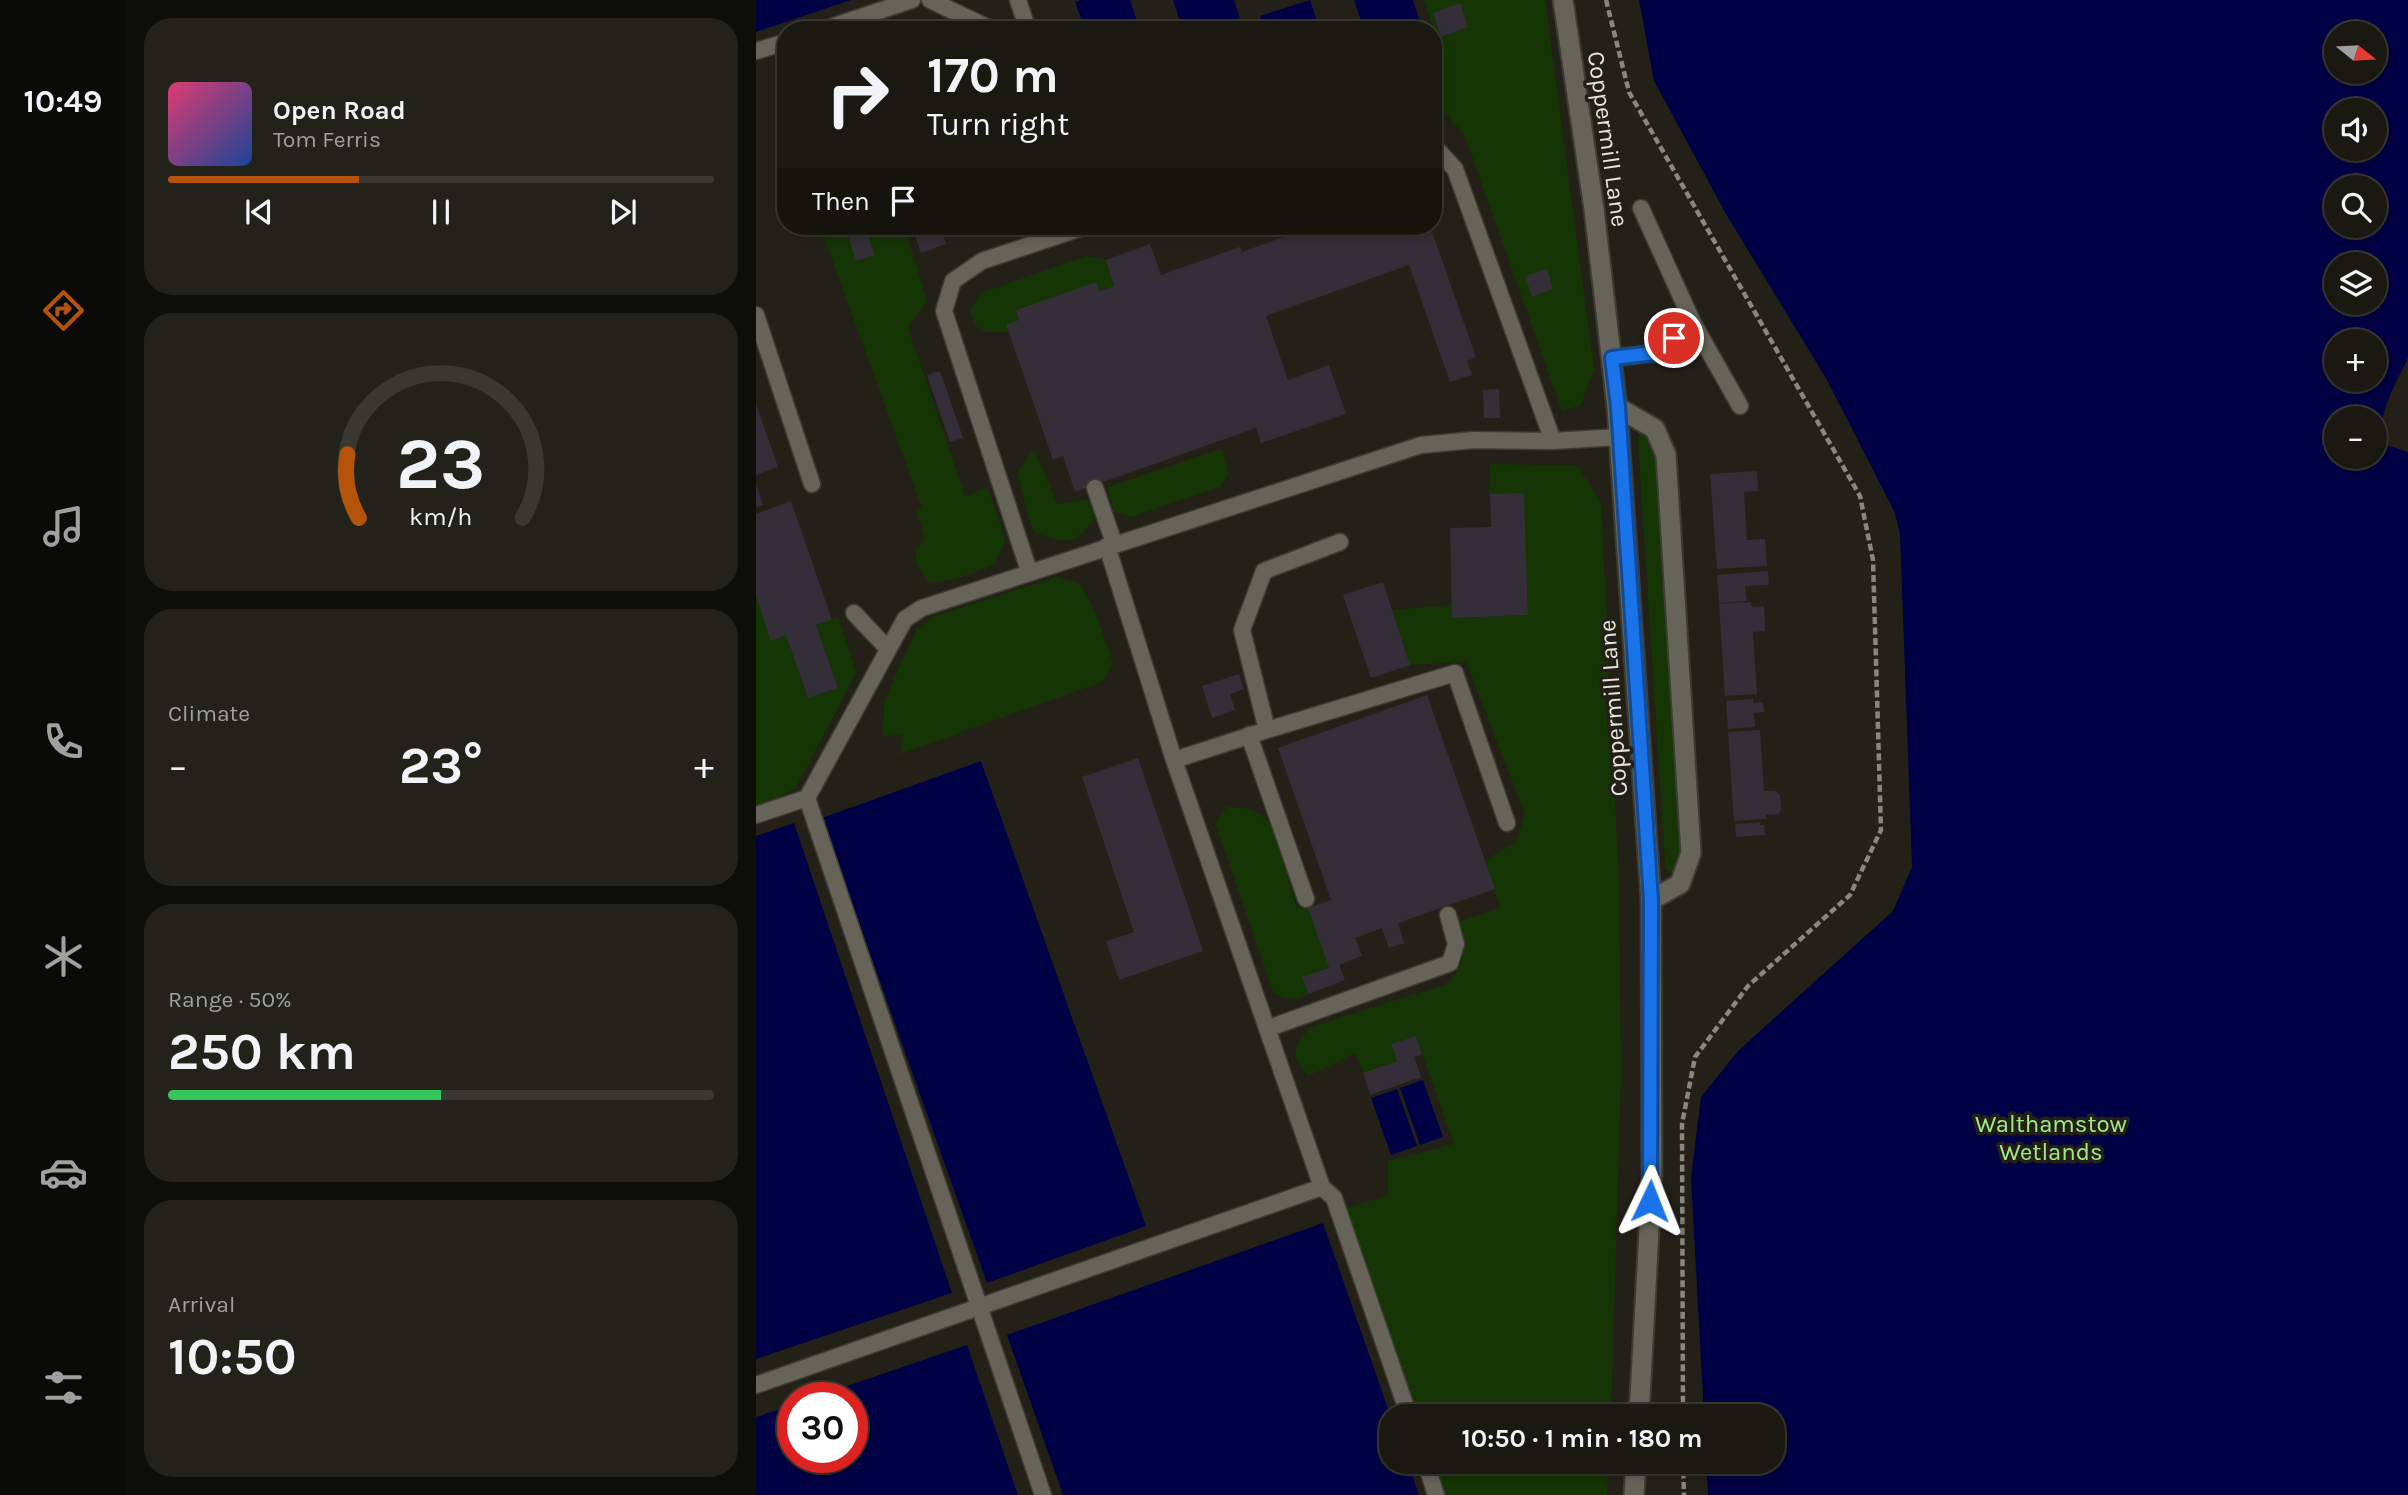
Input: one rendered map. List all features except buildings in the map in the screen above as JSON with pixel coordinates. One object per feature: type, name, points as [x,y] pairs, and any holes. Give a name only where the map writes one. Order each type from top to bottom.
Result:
[{"type":"street","name":"Coppermill Lane","points":[[1563,0],[1594,209],[1618,407],[1651,900],[1652,1175],[1640,1404]]},
{"type":"street","points":[[1618,407],[1655,429],[1666,455],[1692,853],[1680,884],[1651,900]]},
{"type":"street","points":[[1634,1495],[1635,1474]]},
{"type":"lane","points":[[849,21],[912,0]]},
{"type":"lane","points":[[930,0],[974,21]]},
{"type":"lane","points":[[1018,0],[1025,21]]},
{"type":"lane","points":[[756,51],[777,45]]},
{"type":"lane","points":[[1442,155],[1455,169],[1553,441]]},
{"type":"lane","points":[[1640,208],[1693,323],[1740,406]]},
{"type":"lane","points":[[1030,571],[944,311],[953,281],[982,261],[1060,235]]},
{"type":"lane","points":[[756,316],[811,484]]},
{"type":"lane","points":[[1612,358],[1655,353],[1693,323]]},
{"type":"lane","points":[[756,815],[807,798],[905,619],[922,608],[1420,444],[1619,437]]},
{"type":"lane","points":[[1096,488],[1174,760],[1322,1187],[1334,1198],[1405,1404]]},
{"type":"lane","points":[[1267,730],[1241,630],[1264,571],[1340,542]]},
{"type":"lane","points":[[854,613],[888,649]]},
{"type":"lane","points":[[1174,760],[1455,673],[1507,823]]},
{"type":"lane","points":[[1249,735],[1306,898]]},
{"type":"lane","points":[[807,798],[1043,1495]]},
{"type":"lane","points":[[1269,1028],[1450,963],[1456,944],[1448,915]]},
{"type":"lane","points":[[756,1385],[1322,1187]]},
{"type":"lane","points":[[1429,1474],[1436,1495]]},
{"type":"path","points":[[1606,0],[1629,92],[1860,496],[1873,560],[1881,831],[1850,895],[1748,986],[1695,1058],[1682,1124],[1683,1404]]},
{"type":"path","points":[[1683,1474],[1684,1495]]},
{"type":"green space","points":[[1424,0],[1545,0],[1594,369],[1581,405],[1562,411],[1465,136],[1447,114],[1442,112],[1442,21],[1431,21]]},
{"type":"green space","points":[[823,235],[907,235],[927,301],[908,328],[965,496],[988,488],[1005,539],[995,565],[956,579],[930,583],[916,564],[916,548],[925,540],[916,510],[922,508]]},
{"type":"green space","points":[[1087,256],[1106,260],[1114,286],[1099,291],[1096,283],[1016,310],[1019,320],[1006,324],[1009,332],[988,332],[976,327],[970,310],[981,293]]},
{"type":"green space","points":[[1644,432],[1654,440],[1681,862],[1674,874],[1665,869],[1638,442],[1639,436]]},
{"type":"green space","points":[[1034,449],[1057,504],[1089,499],[1094,520],[1074,538],[1053,539],[1034,532],[1018,472]]},
{"type":"green space","points":[[1222,449],[1229,473],[1221,486],[1132,517],[1114,512],[1107,487]]},
{"type":"green space","points":[[1490,464],[1577,465],[1601,502],[1619,881],[1621,1076],[1611,1404],[1412,1404],[1344,1209],[1388,1195],[1388,1161],[1454,1144],[1416,1036],[1391,1044],[1397,1061],[1363,1073],[1356,1053],[1308,1076],[1295,1057],[1297,1044],[1310,1027],[1447,984],[1459,969],[1463,956],[1456,923],[1500,908],[1485,860],[1515,843],[1525,814],[1466,662],[1410,665],[1392,610],[1452,605],[1453,618],[1528,615],[1524,494],[1490,494]]},
{"type":"green space","points":[[1056,577],[1080,584],[1094,609],[1113,663],[1102,682],[900,754],[902,735],[883,736],[884,701],[917,629],[932,617]]},
{"type":"green space","points":[[756,596],[772,640],[786,635],[808,698],[838,688],[816,625],[838,617],[856,673],[796,788],[756,807]]},
{"type":"green space","points":[[1227,807],[1252,811],[1263,817],[1272,827],[1297,908],[1308,908],[1329,968],[1302,977],[1308,994],[1293,1000],[1274,994],[1215,823]]},
{"type":"green space","points":[[1437,1474],[1608,1474],[1607,1495],[1444,1495]]},
{"type":"shaded area","points":[[756,0],[851,0],[789,21],[777,21],[777,25],[756,32]]},
{"type":"shaded area","points":[[1130,0],[1137,21],[1082,21],[1075,2]]},
{"type":"shaded area","points":[[1173,0],[1234,0],[1240,18],[1231,21],[1180,21]]},
{"type":"shaded area","points":[[1310,0],[1317,21],[1262,21],[1260,16]]},
{"type":"shaded area","points":[[1354,0],[1413,0],[1420,21],[1361,21]]},
{"type":"shaded area","name":"Walthamstow Wetlands","points":[[1639,0],[2408,0],[2408,358],[2386,406],[2324,406],[2324,469],[2387,469],[2387,445],[2408,452],[2408,1495],[1708,1495],[1707,1474],[1785,1474],[1785,1404],[1703,1404],[1691,1178],[1701,1097],[1739,1050],[1893,911],[1912,867],[1900,533],[1894,511],[1827,380],[1726,214],[1654,81]]},
{"type":"shaded area","points":[[981,761],[1146,1226],[987,1283],[822,818]]},
{"type":"shaded area","points":[[794,823],[952,1293],[756,1359],[756,836]]},
{"type":"shaded area","points":[[1423,1080],[1443,1137],[1420,1145],[1400,1088]]},
{"type":"shaded area","points":[[1397,1089],[1417,1146],[1391,1155],[1371,1098]]},
{"type":"shaded area","points":[[1323,1223],[1386,1404],[1379,1404],[1379,1474],[1412,1474],[1419,1495],[1063,1495],[1007,1335]]},
{"type":"shaded area","points":[[967,1345],[1018,1495],[756,1495],[756,1417],[777,1410],[777,1473],[868,1473],[868,1382],[859,1382]]},
{"type":"route","points":[[1650,1201],[1651,900],[1618,407],[1612,358],[1655,353],[1674,338]]}]
